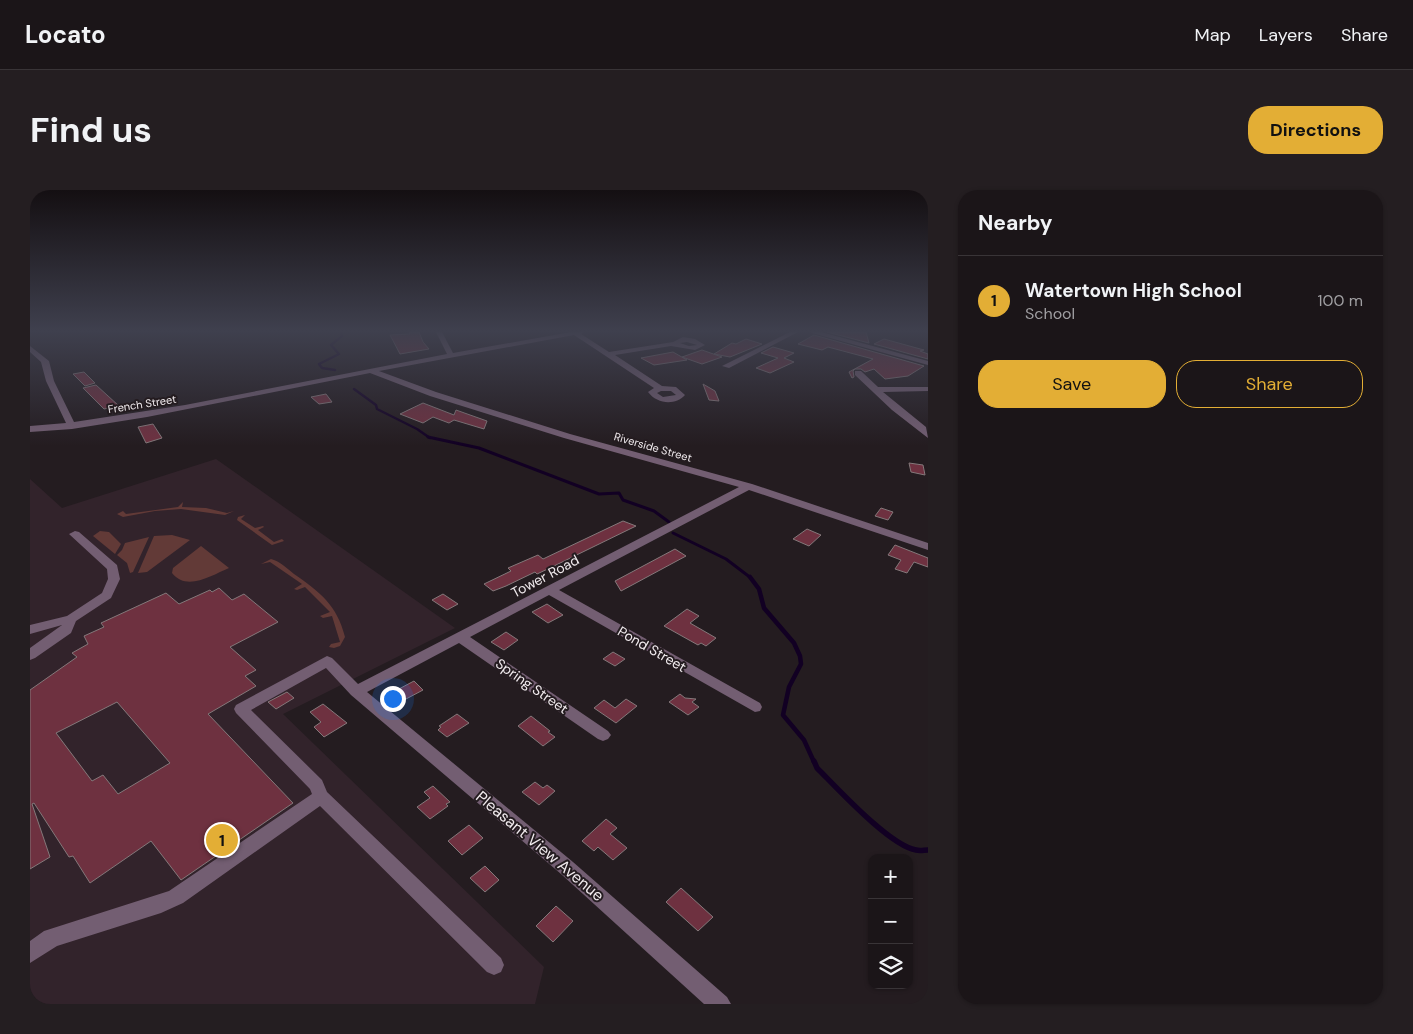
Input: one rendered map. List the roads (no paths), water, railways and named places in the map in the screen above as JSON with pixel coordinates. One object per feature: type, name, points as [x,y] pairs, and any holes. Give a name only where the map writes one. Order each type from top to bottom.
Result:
[{"type":"street","points":[[47,370],[50,381],[72,426]]},
{"type":"street","name":"French Street","points":[[30,429],[72,426],[183,409],[376,370]]},
{"type":"street","points":[[634,370],[660,388]]},
{"type":"street","name":"Riverside Street","points":[[371,371],[433,394],[567,436],[748,486],[928,546]]},
{"type":"street","points":[[858,373],[895,408],[926,431]]},
{"type":"street","points":[[875,390],[928,389]]},
{"type":"street","name":"Tower Road","points":[[356,691],[748,486]]},
{"type":"street","points":[[30,630],[71,619],[107,594],[115,573],[111,565],[75,534]]},
{"type":"street","name":"Pond Street","points":[[549,590],[755,708]]},
{"type":"street","points":[[30,655],[66,630],[71,619]]},
{"type":"street","name":"Spring Street","points":[[460,637],[603,735]]},
{"type":"street","name":"Pleasant View Avenue","points":[[321,796],[316,786],[241,709],[328,661],[356,691],[567,868],[720,1004]]},
{"type":"street","points":[[30,953],[51,938],[161,904],[176,897],[321,796],[494,965]]},
{"type":"waterway","points":[[354,389],[376,405],[377,409],[417,429],[429,437]]},
{"type":"waterway","points":[[429,437],[479,448],[599,494],[619,493],[623,500],[654,511],[669,522]]},
{"type":"waterway","points":[[673,533],[726,559],[750,578]]},
{"type":"waterway","points":[[750,578],[759,589],[764,608],[794,643],[800,656],[801,664],[789,687],[783,715],[804,740],[814,762]]},
{"type":"waterway","points":[[814,761],[817,768],[879,828],[905,846],[918,850],[928,850]]},
{"type":"place","name":"Watertown High School","points":[[222,840]]}]
